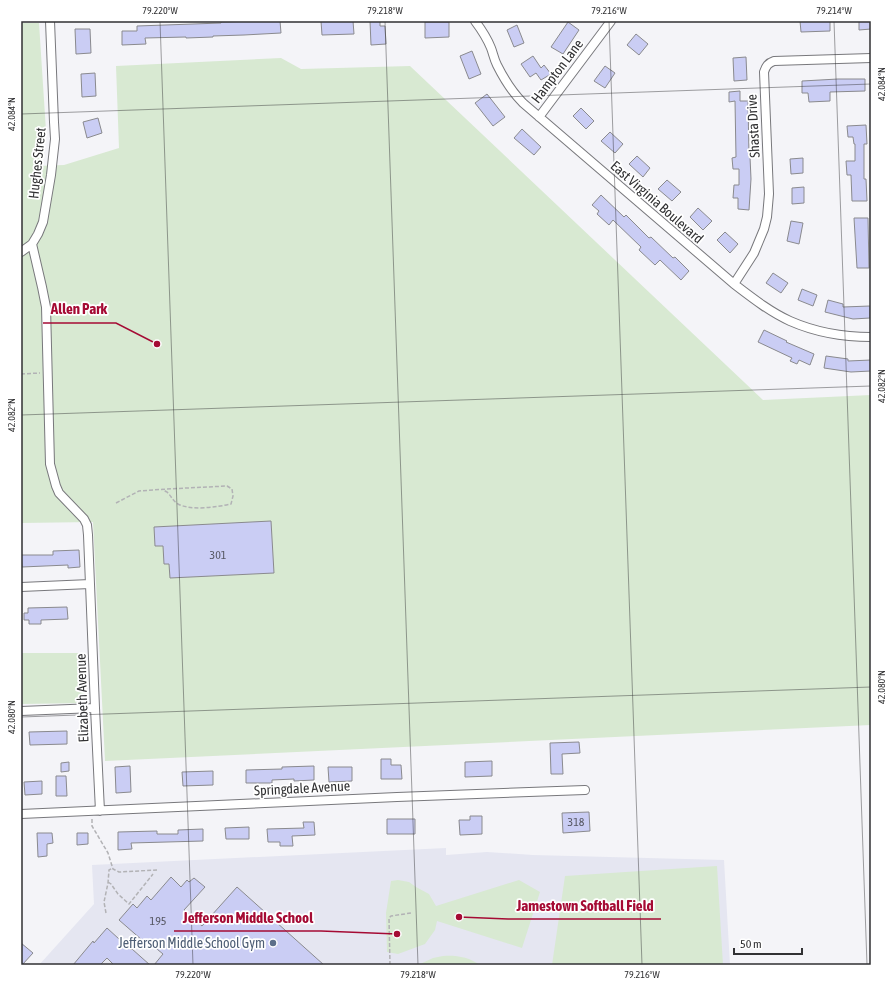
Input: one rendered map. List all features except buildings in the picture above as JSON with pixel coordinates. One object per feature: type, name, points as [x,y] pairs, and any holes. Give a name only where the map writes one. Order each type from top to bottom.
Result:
[{"type":"street","name":"Hughes Street","points":[[32,244],[43,222],[48,197],[55,140],[50,21]]},
{"type":"street","name":"East Virginia Boulevard","points":[[475,21],[482,30],[490,46],[496,64],[513,93],[734,284],[765,306],[790,321],[841,335],[871,337]]},
{"type":"street","name":"Hampton Lane","points":[[539,117],[611,21]]},
{"type":"street","name":"Shasta Drive","points":[[734,284],[754,253],[764,229],[767,217],[769,194],[765,67],[770,62],[774,61],[871,58]]},
{"type":"street","points":[[21,252],[32,244]]},
{"type":"street","name":"Elizabeth Avenue","points":[[32,244],[46,307],[50,464],[59,493],[84,519],[87,525],[100,811]]},
{"type":"street","points":[[21,587],[90,584]]},
{"type":"street","points":[[21,711],[95,708]]},
{"type":"street","name":"Springdale Avenue","points":[[21,814],[585,790]]},
{"type":"path","points":[[21,374],[48,373]]},
{"type":"path","points":[[116,503],[139,491],[162,489],[227,486],[232,489],[233,496],[231,504],[223,506],[199,508],[186,507],[171,499],[167,492],[162,489]]},
{"type":"path","points":[[91,811],[92,826],[108,853],[113,868],[116,871],[157,870]]},
{"type":"path","points":[[106,913],[104,902],[109,870],[113,868]]},
{"type":"path","points":[[108,882],[129,904],[152,874]]},
{"type":"path","points":[[390,965],[389,918],[391,916],[411,913]]},
{"type":"shaded area","points":[[446,848],[446,855],[487,852],[533,855],[724,860],[730,965],[39,965],[94,904],[92,865]]},
{"type":"green space","points":[[21,23],[39,23],[46,131],[38,166],[64,165],[119,148],[116,66],[281,58],[301,69],[410,66],[763,400],[871,395],[871,725],[105,761],[93,522],[21,523]]},
{"type":"green space","points":[[21,653],[83,653],[86,703],[22,704]]},
{"type":"green space","points":[[717,866],[723,965],[552,965],[565,876]]},
{"type":"green space","points":[[398,880],[409,882],[429,894],[436,906],[519,880],[540,892],[522,948],[437,921],[435,930],[425,944],[398,954],[387,952],[386,913],[391,881]]},
{"type":"green space","points":[[443,956],[462,957],[480,965],[418,965],[433,958]]},
{"type":"place","name":"Allen Park","points":[[157,344]]},
{"type":"place","name":"Jamestown Softball Field","points":[[459,917]]},
{"type":"place","name":"Jefferson Middle School","points":[[397,934]]},
{"type":"place","name":"Jefferson Middle School Gym","points":[[273,943]]}]
